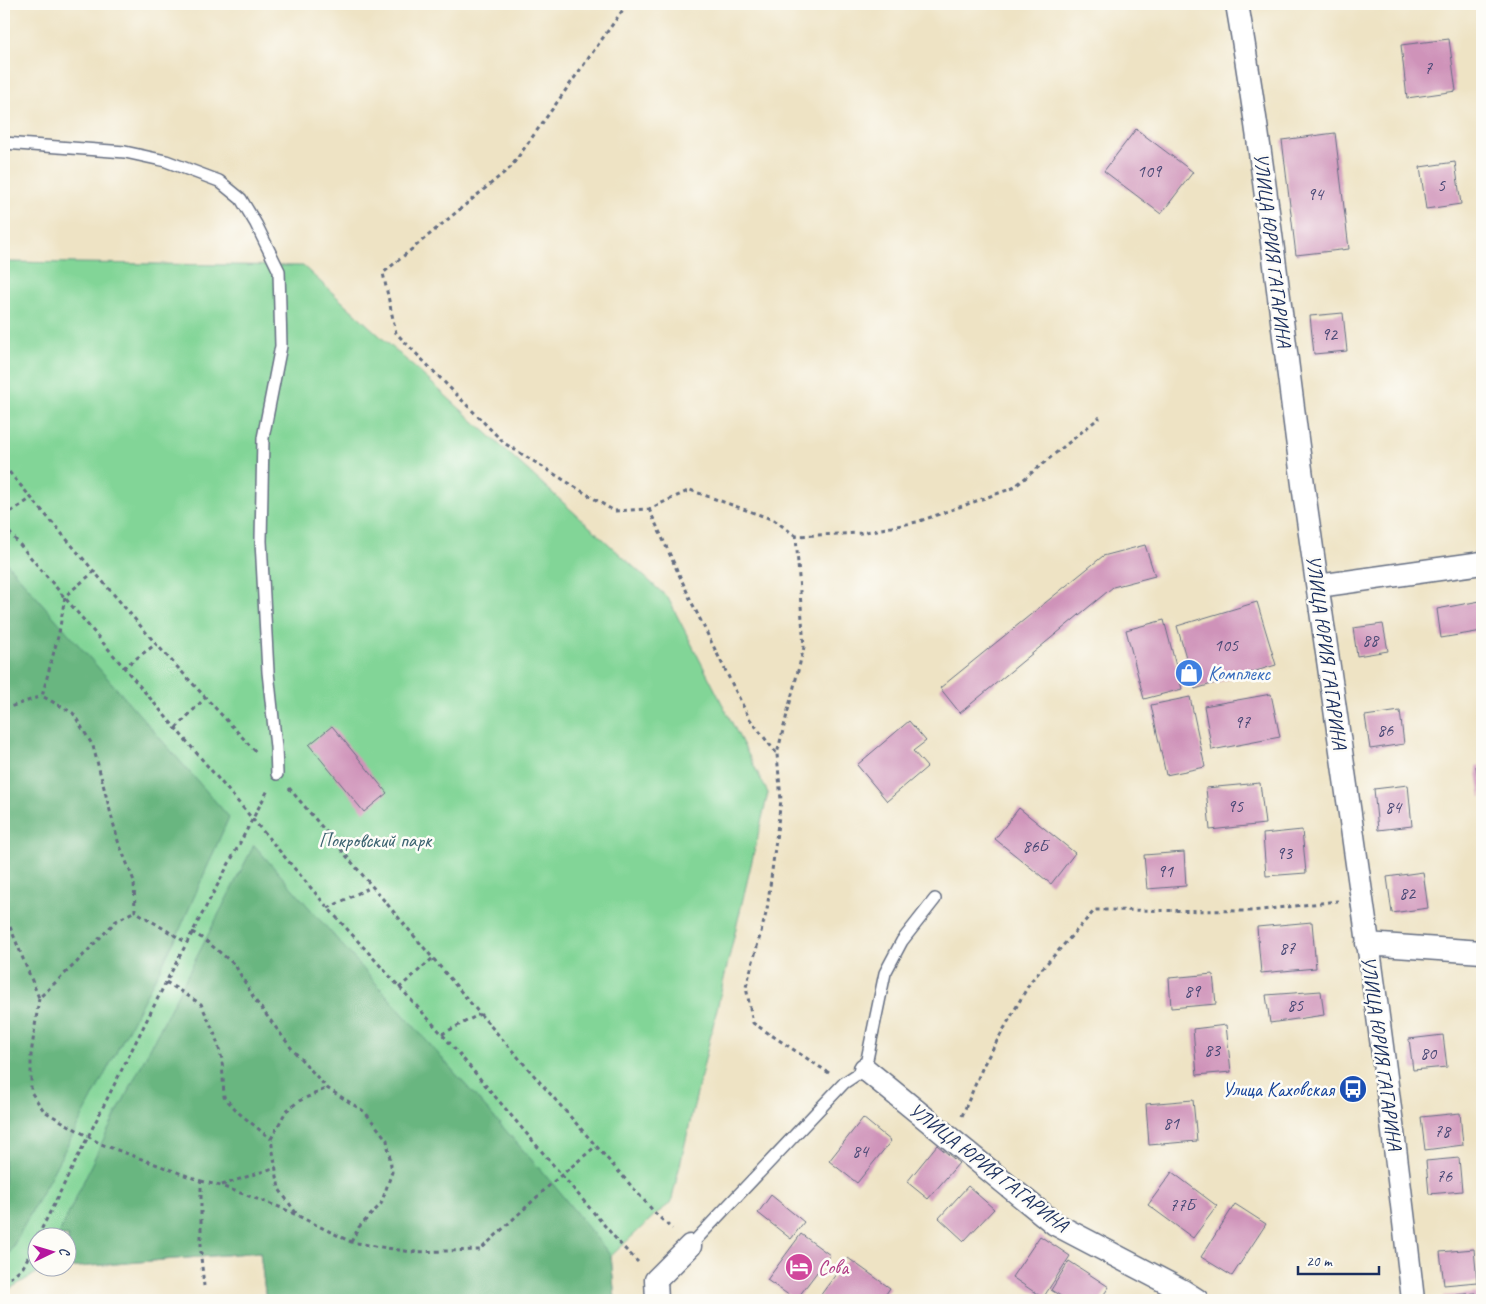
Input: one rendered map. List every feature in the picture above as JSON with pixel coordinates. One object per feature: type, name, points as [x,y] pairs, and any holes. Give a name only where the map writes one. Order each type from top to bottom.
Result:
[{"type":"street","name":"УЛИЦА ЮРИЯ ГАГАРИНА","points":[[1237,4],[1252,90],[1292,398],[1362,898],[1413,1300]]},
{"type":"street","points":[[1318,586],[1482,563]]},
{"type":"street","points":[[1367,944],[1482,952]]},
{"type":"street","name":"УЛИЦА ЮРИЯ ГАГАРИНА","points":[[865,1069],[1055,1224],[1183,1290],[1197,1300]]},
{"type":"street","points":[[656,1290],[690,1246]]},
{"type":"lane","points":[[4,143],[125,152],[166,161],[219,181],[241,200],[256,224],[279,271],[281,346],[263,438],[261,541],[268,672],[277,774]]},
{"type":"lane","points":[[690,1246],[844,1083],[865,1069],[885,974],[902,941],[935,899]]},
{"type":"path","points":[[627,4],[511,167],[383,273],[396,333],[504,443],[614,510],[649,509],[690,490],[774,520],[796,536],[861,533],[917,522],[1013,488],[1100,417]]},
{"type":"path","points":[[4,466],[156,644],[277,774],[371,887],[596,1146],[656,1214],[690,1246]]},
{"type":"path","points":[[4,516],[32,498]]},
{"type":"path","points":[[649,509],[693,605],[749,718],[777,754]]},
{"type":"path","points":[[4,526],[328,908],[442,1034],[622,1246],[656,1290]]},
{"type":"path","points":[[796,536],[804,647],[777,754],[781,800],[767,910],[746,987],[753,1023],[844,1083]]},
{"type":"path","points":[[42,696],[59,633],[65,596],[95,571]]},
{"type":"path","points":[[123,668],[156,644]]},
{"type":"path","points":[[4,709],[42,696],[73,713],[93,746],[118,840],[134,881],[135,911]]},
{"type":"path","points":[[176,728],[206,697]]},
{"type":"path","points":[[44,1226],[166,982],[277,774]]},
{"type":"path","points":[[328,908],[371,887]]},
{"type":"path","points":[[952,1139],[984,1064],[1030,981],[1095,910],[1252,911],[1362,898]]},
{"type":"path","points":[[135,911],[187,943]]},
{"type":"path","points":[[39,998],[116,921],[135,911]]},
{"type":"path","points":[[4,912],[39,998],[30,1055],[31,1092],[44,1111],[101,1144],[297,1215],[351,1242],[411,1252],[480,1250],[596,1146]]},
{"type":"path","points":[[192,932],[205,940],[235,965],[255,1000],[286,1042],[327,1088],[365,1112],[387,1140],[392,1172],[381,1204],[359,1227],[351,1242]]},
{"type":"path","points":[[399,988],[433,958]]},
{"type":"path","points":[[166,982],[200,1004],[214,1032],[222,1059],[224,1097],[240,1114],[271,1139]]},
{"type":"path","points":[[442,1034],[480,1014]]},
{"type":"path","points":[[297,1215],[279,1189],[271,1139],[286,1111],[299,1101],[327,1088]]},
{"type":"path","points":[[221,1186],[276,1167]]},
{"type":"path","points":[[201,1181],[204,1286]]},
{"type":"path","points":[[4,1283],[23,1267],[28,1257]]},
{"type":"green space","name":"Покровский парк","points":[[4,262],[303,266],[668,598],[768,793],[671,1203],[656,1214],[611,1256],[615,1300],[266,1300],[260,1252],[78,1267],[78,1226],[28,1226],[28,1276],[32,1276],[4,1292]]},
{"type":"green space","points":[[4,560],[229,817],[177,936],[4,1263]]},
{"type":"green space","points":[[254,845],[552,1183],[611,1256],[615,1300],[266,1300],[260,1252],[78,1267],[78,1226],[63,1226],[101,1144]]},
{"type":"building","points":[[1449,39],[1456,91],[1407,98],[1401,45]]},
{"type":"building","points":[[1136,129],[1193,172],[1161,214],[1104,171]]},
{"type":"building","points":[[1335,133],[1349,249],[1296,255],[1282,140]]},
{"type":"building","points":[[1455,162],[1461,204],[1426,209],[1420,167]]},
{"type":"building","points":[[1343,313],[1347,351],[1314,354],[1310,316]]},
{"type":"building","points":[[1145,545],[1155,576],[1113,587],[960,713],[940,688],[1103,556]]},
{"type":"building","points":[[1480,601],[1482,631],[1441,638],[1437,609]]},
{"type":"building","points":[[1257,602],[1276,665],[1195,689],[1177,626]]},
{"type":"building","points":[[1164,620],[1182,689],[1144,699],[1126,630]]},
{"type":"building","points":[[1383,624],[1388,651],[1357,656],[1353,628]]},
{"type":"building","points":[[1271,694],[1280,737],[1212,750],[1204,706]]},
{"type":"building","points":[[1190,697],[1205,767],[1166,775],[1151,705]]},
{"type":"building","points":[[1400,711],[1404,744],[1370,749],[1365,716]]},
{"type":"building","points":[[909,721],[926,741],[913,751],[927,767],[887,801],[857,765]]},
{"type":"building","points":[[332,726],[387,793],[364,812],[309,745]]},
{"type":"building","points":[[1482,765],[1482,798],[1481,798],[1476,766]]},
{"type":"building","points":[[1260,783],[1265,824],[1210,830],[1206,788]]},
{"type":"building","points":[[1408,785],[1412,826],[1378,830],[1374,789]]},
{"type":"building","points":[[1019,808],[1075,853],[1051,884],[995,839]]},
{"type":"building","points":[[1302,830],[1306,873],[1266,876],[1263,834]]},
{"type":"building","points":[[1184,852],[1186,886],[1147,889],[1144,855]]},
{"type":"building","points":[[1423,872],[1428,908],[1392,913],[1387,877]]},
{"type":"building","points":[[1312,922],[1316,968],[1261,973],[1257,927]]},
{"type":"building","points":[[1213,974],[1216,1004],[1171,1008],[1169,978]]},
{"type":"building","points":[[1321,991],[1324,1015],[1270,1023],[1266,995]]},
{"type":"building","points":[[1226,1025],[1231,1072],[1197,1075],[1193,1029]]},
{"type":"building","points":[[1443,1035],[1447,1067],[1413,1070],[1409,1039]]},
{"type":"building","points":[[1193,1100],[1197,1141],[1149,1145],[1146,1104]]},
{"type":"building","points":[[1460,1113],[1463,1145],[1425,1150],[1421,1117]]},
{"type":"building","points":[[863,1118],[891,1141],[857,1183],[829,1161]]},
{"type":"building","points":[[937,1145],[959,1163],[928,1199],[907,1182]]},
{"type":"building","points":[[1459,1158],[1462,1191],[1429,1194],[1426,1161]]},
{"type":"building","points":[[1172,1172],[1217,1206],[1193,1238],[1148,1205]]},
{"type":"building","points":[[968,1186],[994,1209],[964,1241],[939,1218]]},
{"type":"building","points":[[771,1195],[804,1222],[791,1239],[758,1213]]},
{"type":"building","points":[[1235,1204],[1266,1224],[1232,1276],[1201,1257]]},
{"type":"building","name":"Сова","points":[[801,1234],[830,1255],[796,1300],[767,1280]]},
{"type":"building","points":[[1040,1236],[1070,1256],[1043,1298],[1012,1277]]},
{"type":"building","points":[[1474,1249],[1477,1282],[1444,1285],[1440,1252]]},
{"type":"building","points":[[848,1258],[890,1288],[882,1300],[817,1300]]},
{"type":"building","points":[[1069,1261],[1109,1287],[1100,1300],[1067,1300],[1051,1290]]},
{"type":"building","points":[[1476,1293],[1477,1300],[1443,1300],[1443,1296]]},
{"type":"place","name":"Комплекс","points":[[1189,673]]},
{"type":"place","name":"Улица Каховская","points":[[1353,1089]]},
{"type":"place","name":"Сова","points":[[799,1267]]}]
